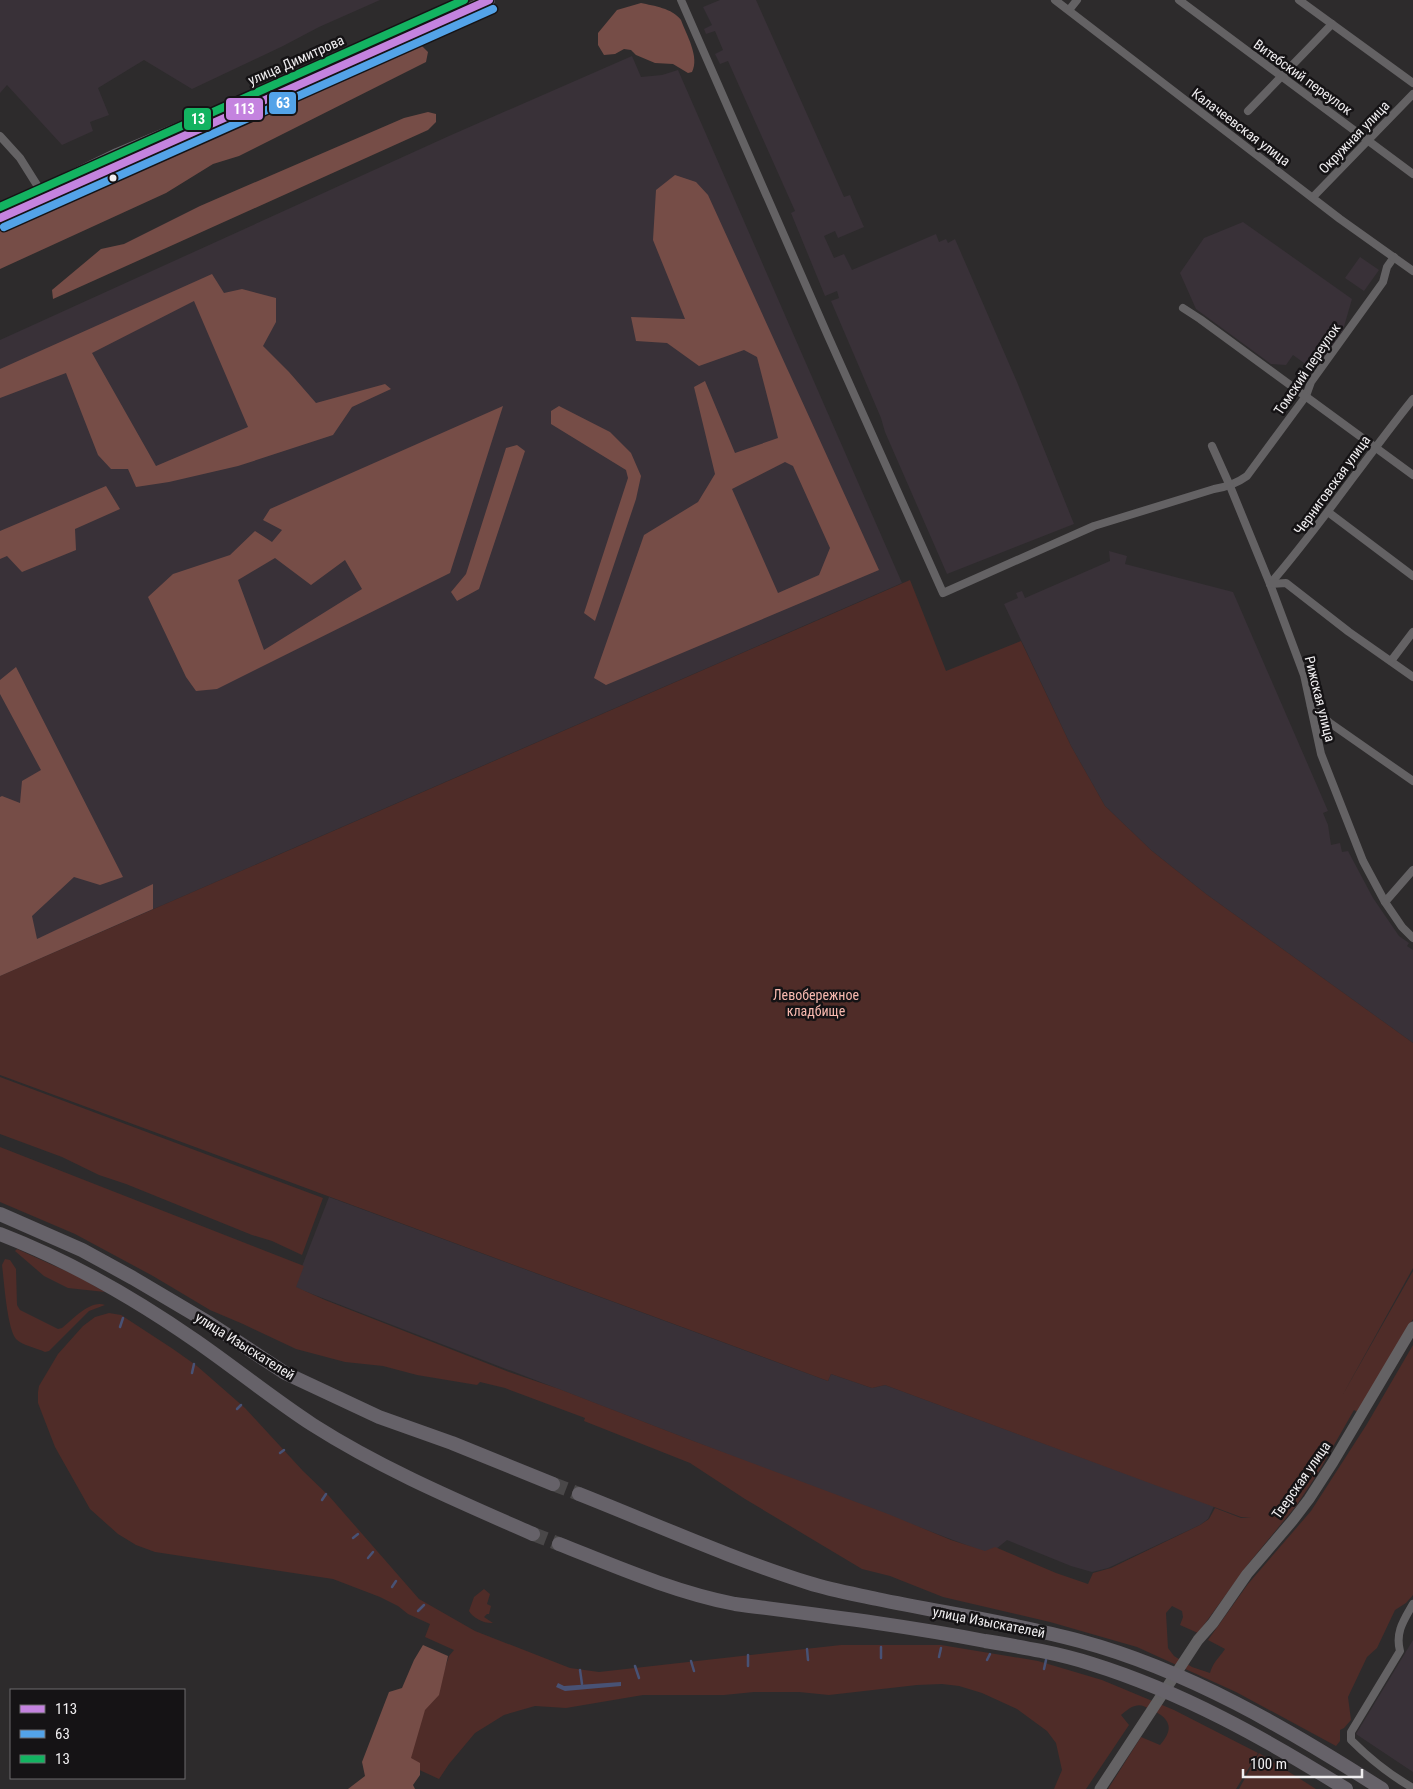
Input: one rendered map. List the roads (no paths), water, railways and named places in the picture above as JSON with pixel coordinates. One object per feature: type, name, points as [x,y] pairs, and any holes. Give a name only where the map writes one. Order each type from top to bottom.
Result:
[{"type":"highway","name":"улица Изыскателей","points":[[0,1214],[74,1246],[133,1278],[209,1323],[285,1373],[379,1417],[452,1443],[553,1484]]},
{"type":"highway","name":"улица Изыскателей","points":[[0,1234],[84,1272],[125,1295],[196,1341],[311,1423],[369,1458],[459,1502],[533,1534]]},
{"type":"highway","name":"улица Изыскателей","points":[[580,1494],[746,1561],[810,1583],[1078,1640],[1139,1660],[1183,1678],[1263,1718],[1382,1789]]},
{"type":"highway","name":"улица Изыскателей","points":[[559,1544],[660,1584],[708,1598],[735,1604],[941,1632],[1092,1664],[1172,1694],[1299,1760],[1346,1789]]},
{"type":"main road","name":"улица Димитрова","points":[[0,218],[117,154],[222,110],[468,0]]},
{"type":"main road","name":"улица Димитрова","points":[[0,209],[43,195],[485,1]]},
{"type":"street","points":[[680,0],[943,593],[1094,526],[1214,489],[1230,486]]},
{"type":"street","name":"Калачеевская улица","points":[[1055,0],[1340,219],[1413,271]]},
{"type":"street","points":[[1069,10],[1078,0]]},
{"type":"street","name":"Витебский переулок","points":[[1179,0],[1413,174]]},
{"type":"street","points":[[1299,0],[1413,83]]},
{"type":"street","points":[[1248,112],[1332,24]]},
{"type":"street","name":"Окружная улица","points":[[1313,197],[1413,94]]},
{"type":"street","points":[[0,136],[20,158],[43,195]]},
{"type":"street","name":"Томский переулок","points":[[1230,486],[1246,476],[1306,396],[1312,382],[1383,282],[1387,267],[1394,257]]},
{"type":"street","points":[[1183,308],[1413,475]]},
{"type":"street","name":"Черниговская улица","points":[[1270,584],[1304,544],[1374,447],[1413,399]]},
{"type":"street","name":"Рижская улица","points":[[1212,446],[1270,584],[1304,675],[1321,754],[1341,809],[1363,861],[1384,902],[1402,927],[1413,938]]},
{"type":"street","points":[[1328,512],[1413,576]]},
{"type":"street","points":[[1270,584],[1286,583],[1349,632],[1413,677]]},
{"type":"street","points":[[1391,661],[1413,632]]},
{"type":"street","points":[[1311,706],[1330,723],[1413,782]]},
{"type":"street","points":[[1384,902],[1413,870]]},
{"type":"street","name":"Тверская улица","points":[[1098,1789],[1198,1640],[1213,1623],[1247,1574],[1314,1492],[1413,1327]]},
{"type":"street","points":[[1413,1604],[1398,1631],[1400,1651],[1351,1732],[1351,1740],[1368,1757],[1397,1779],[1413,1788]]},
{"type":"water","points":[[621,1682],[621,1686],[565,1691],[556,1687],[558,1683],[564,1686]]},
{"type":"waterway","points":[[120,1327],[123,1318]]},
{"type":"waterway","points":[[192,1373],[194,1364]]},
{"type":"waterway","points":[[237,1409],[241,1405]]},
{"type":"waterway","points":[[280,1453],[284,1450]]},
{"type":"waterway","points":[[322,1500],[326,1494]]},
{"type":"waterway","points":[[353,1538],[358,1534]]},
{"type":"waterway","points":[[368,1558],[373,1552]]},
{"type":"waterway","points":[[392,1587],[396,1581]]},
{"type":"waterway","points":[[418,1611],[424,1605]]},
{"type":"waterway","points":[[881,1647],[881,1658]]},
{"type":"waterway","points":[[939,1657],[941,1648]]},
{"type":"waterway","points":[[807,1649],[808,1660]]},
{"type":"waterway","points":[[987,1660],[990,1654]]},
{"type":"waterway","points":[[748,1655],[748,1666]]},
{"type":"waterway","points":[[1044,1669],[1046,1660]]},
{"type":"waterway","points":[[691,1661],[694,1671]]},
{"type":"waterway","points":[[635,1666],[639,1678]]},
{"type":"waterway","points":[[580,1670],[582,1684]]},
{"type":"tunnel","points":[[553,1484],[579,1494]]},
{"type":"tunnel","points":[[533,1534],[559,1544]]},
{"type":"park label","name":"Левобережное кладбище","points":[[816,1004]]}]
